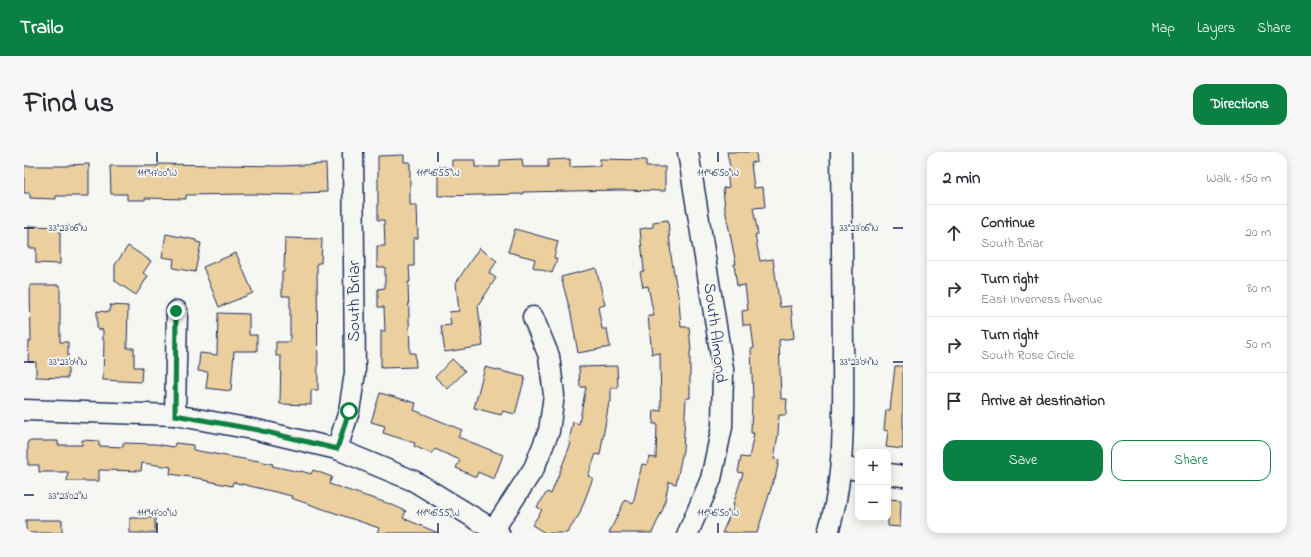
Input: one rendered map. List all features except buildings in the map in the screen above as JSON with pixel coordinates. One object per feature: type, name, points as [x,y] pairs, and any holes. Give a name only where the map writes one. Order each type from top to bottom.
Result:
[{"type":"street","name":"South Briar","points":[[337,449],[349,411],[355,373],[353,152]]},
{"type":"street","name":"South Almond","points":[[688,152],[723,369],[722,426],[711,479],[688,533]]},
{"type":"street","points":[[828,533],[850,469],[843,409],[841,152]]},
{"type":"street","points":[[175,415],[176,311]]},
{"type":"street","points":[[24,410],[175,415],[258,430],[337,449],[414,481],[496,531],[534,468],[549,431],[554,395],[549,356],[533,318]]},
{"type":"street","points":[[891,474],[903,476]]},
{"type":"route","points":[[176,311],[175,415],[258,430],[337,449],[349,411]]}]
